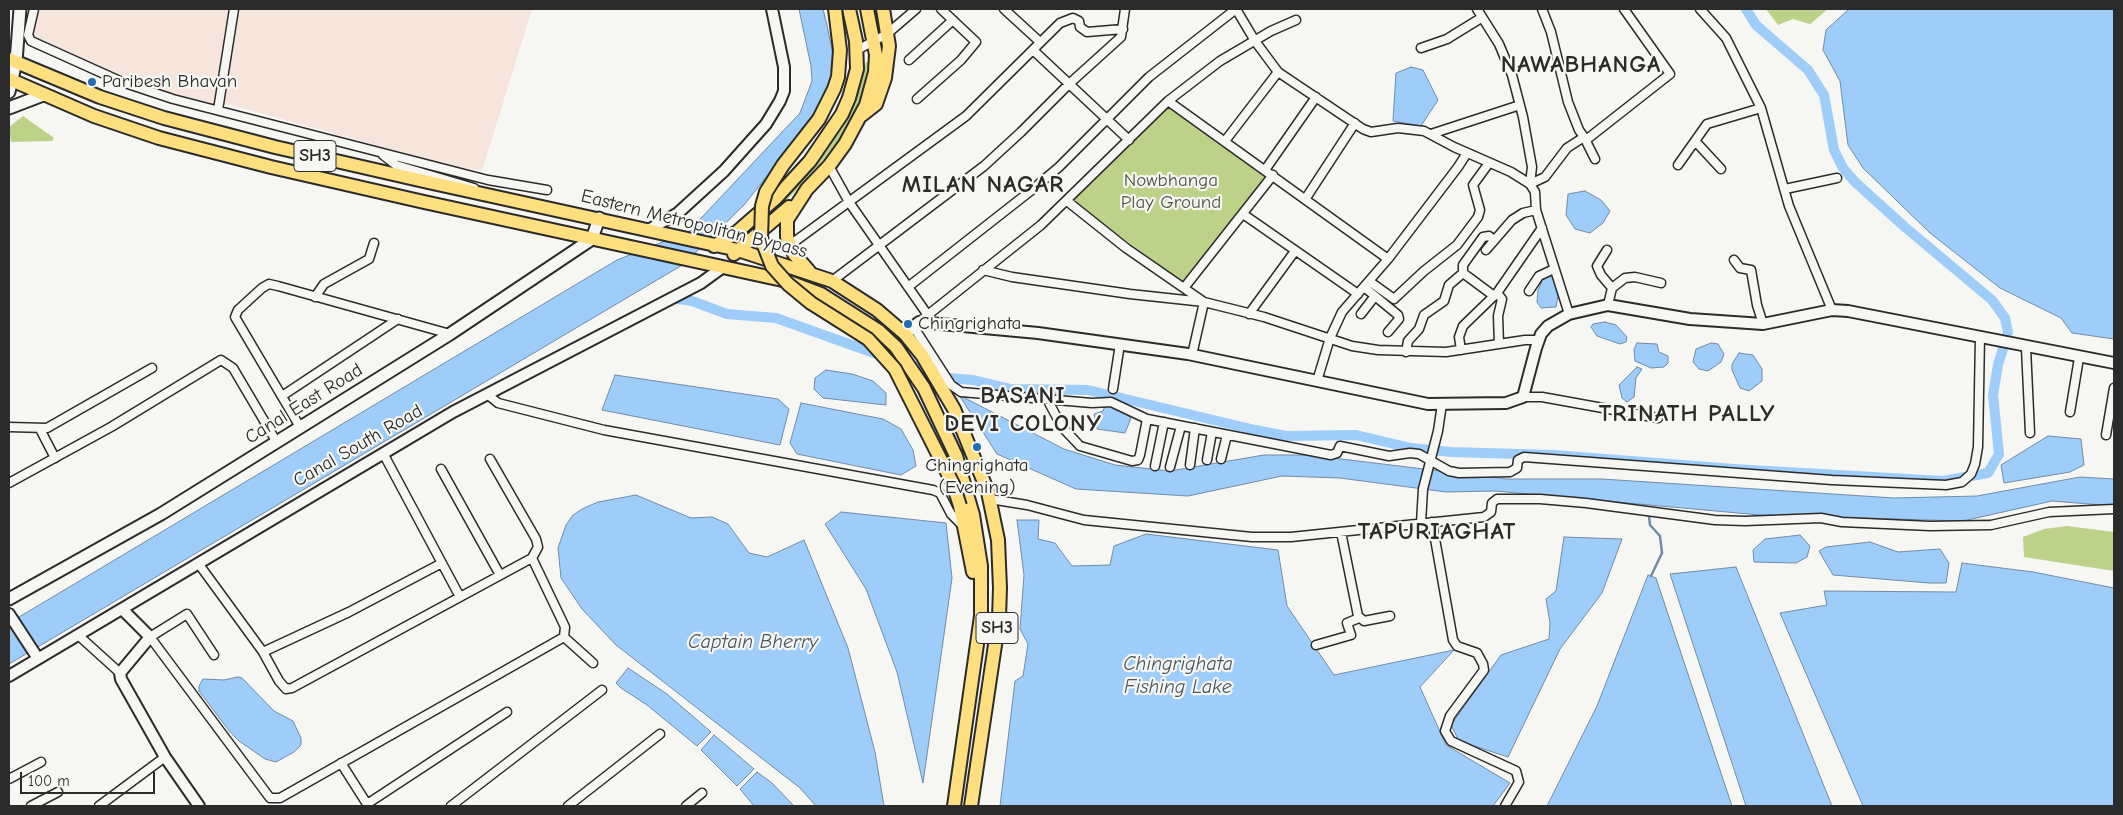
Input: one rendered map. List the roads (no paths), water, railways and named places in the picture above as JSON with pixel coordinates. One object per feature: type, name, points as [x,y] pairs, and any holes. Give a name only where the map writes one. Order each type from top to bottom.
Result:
[{"type":"main road","points":[[10,84],[20,9]]},
{"type":"main road","points":[[835,9],[840,50],[838,77],[819,119],[783,165],[766,192],[762,206],[761,238],[772,266],[788,284],[811,303],[868,339],[895,369],[953,484],[966,505]]},
{"type":"main road","points":[[708,263],[709,245],[737,232],[760,213],[821,148],[850,98],[857,69],[858,50],[849,9]]},
{"type":"main road","points":[[723,267],[738,250],[771,225],[829,166],[861,116],[875,72],[874,42],[867,9]]},
{"type":"main road","points":[[861,116],[876,104],[885,78],[889,46],[883,9]]},
{"type":"main road","name":"Eastern Metropolitan Bypass","points":[[13,61],[100,96],[164,118],[275,147],[478,193],[664,232],[709,245],[738,250],[809,271],[832,281],[876,310],[912,327],[954,409],[989,495],[998,540],[1000,588],[998,618],[971,806]]},
{"type":"main road","name":"Eastern Metropolitan Bypass","points":[[10,84],[43,94],[94,116],[159,138],[271,167],[592,240],[694,259],[787,281],[838,303],[879,331],[891,342],[924,388],[956,456],[981,566],[982,616],[954,806]]},
{"type":"main road","points":[[9,108],[43,94]]},
{"type":"main road","points":[[807,189],[787,220],[785,229],[794,254],[809,271]]},
{"type":"main road","points":[[592,240],[599,218]]},
{"type":"main road","name":"Canal East Road","points":[[9,599],[161,514],[450,334],[592,240]]},
{"type":"main road","name":"Eastern Metropolitan Bypass","points":[[966,505],[965,527],[973,572],[974,592],[982,616]]},
{"type":"street","points":[[34,9],[28,36],[37,46],[122,82],[173,99],[488,180],[547,190]]},
{"type":"street","points":[[218,110],[234,9]]},
{"type":"street","points":[[650,229],[678,213],[724,171],[766,124],[780,101],[784,91],[784,67],[772,9]]},
{"type":"street","points":[[858,50],[887,34],[916,9]]},
{"type":"street","points":[[917,100],[961,60],[976,42],[941,9]]},
{"type":"street","points":[[1004,9],[1040,42]]},
{"type":"street","points":[[832,281],[984,166],[1021,132],[1069,84],[1122,37],[1125,9]]},
{"type":"street","points":[[908,288],[1046,178],[1175,55],[1236,9],[1255,41],[1278,72],[1355,123],[1371,132],[1398,128],[1416,129],[1430,134],[1530,184]]},
{"type":"street","points":[[1477,9],[1498,44],[1512,75],[1532,167],[1530,184],[1534,192],[1536,210],[1569,314]]},
{"type":"street","points":[[1542,9],[1551,32],[1568,102],[1579,130],[1596,158]]},
{"type":"street","points":[[1530,184],[1545,176],[1567,148],[1585,138],[1670,74],[1624,9]]},
{"type":"street","points":[[1700,9],[1726,38],[1761,108],[1785,189],[1832,310]]},
{"type":"street","points":[[1421,48],[1446,39],[1481,18]]},
{"type":"street","points":[[790,245],[966,116],[1040,42],[1066,19],[1079,21],[1080,27],[1087,32],[1123,29]]},
{"type":"street","points":[[909,60],[953,20]]},
{"type":"street","points":[[912,327],[1067,201],[1168,101],[1220,61],[1296,20]]},
{"type":"street","points":[[1033,50],[1129,140]]},
{"type":"street","points":[[1225,141],[1278,72]]},
{"type":"street","points":[[1265,170],[1316,97]]},
{"type":"street","points":[[1168,101],[1306,198],[1388,259]]},
{"type":"street","points":[[1430,134],[1520,105]]},
{"type":"street","points":[[1678,165],[1707,124],[1761,108]]},
{"type":"street","points":[[1306,198],[1355,123]]},
{"type":"street","points":[[1696,142],[1721,169]]},
{"type":"street","points":[[379,152],[396,164],[472,186],[478,193]]},
{"type":"street","points":[[1316,381],[1330,338],[1342,312],[1388,259],[1467,153]]},
{"type":"street","points":[[1366,284],[1394,299],[1424,270],[1457,245],[1478,217],[1480,210],[1473,185],[1489,163]]},
{"type":"street","points":[[829,166],[849,202],[928,314]]},
{"type":"street","points":[[1184,288],[1273,175]]},
{"type":"street","points":[[1785,189],[1837,178]]},
{"type":"street","points":[[1067,201],[1126,248],[1204,302]]},
{"type":"street","points":[[1486,250],[1517,216],[1536,210]]},
{"type":"street","points":[[1243,214],[1358,294]]},
{"type":"street","points":[[1461,350],[1459,337],[1463,326],[1496,294],[1542,228]]},
{"type":"street","points":[[1406,352],[1407,345],[1419,329],[1424,314],[1444,301],[1450,285],[1463,273],[1463,265],[1483,237],[1489,236],[1494,240]]},
{"type":"street","points":[[315,297],[324,284],[369,259],[374,243]]},
{"type":"street","points":[[1607,250],[1597,266],[1612,288]]},
{"type":"street","points":[[1249,314],[1295,251]]},
{"type":"street","points":[[1734,260],[1740,268],[1751,270],[1757,305],[1763,324]]},
{"type":"street","points":[[700,283],[708,263]]},
{"type":"street","name":"Canal South Road","points":[[9,676],[35,655],[78,635],[383,453],[487,394],[700,283],[723,267]]},
{"type":"street","points":[[1528,290],[1539,276],[1554,269]]},
{"type":"street","points":[[983,270],[1130,294],[1204,302],[1352,346],[1406,352],[1446,352],[1539,340]]},
{"type":"street","points":[[1463,273],[1502,299],[1498,316],[1499,344]]},
{"type":"street","points":[[1608,305],[1612,288],[1625,278],[1635,276],[1661,283]]},
{"type":"street","points":[[300,427],[235,317],[238,310],[269,284],[450,334]]},
{"type":"street","points":[[1366,284],[1375,296],[1398,315],[1399,319],[1388,332]]},
{"type":"street","points":[[1361,314],[1375,296]]},
{"type":"street","points":[[1192,355],[1204,302]]},
{"type":"street","points":[[1523,397],[1528,372],[1539,340],[1548,326],[1569,314],[1608,305],[1690,319],[1763,324],[1832,310],[1848,311],[1980,336],[2079,358],[2114,363]]},
{"type":"street","points":[[282,396],[398,319]]},
{"type":"street","points":[[912,327],[1038,333],[1120,344],[1192,355],[1417,404],[1506,403],[1523,397],[1552,398],[1658,418]]},
{"type":"street","points":[[926,354],[951,385],[961,392],[1110,402],[1147,419],[1331,455],[1337,453],[1340,446],[1389,456],[1403,453],[1419,454],[1430,458],[1449,471],[1459,473],[1510,472],[1517,468],[1518,460],[1524,457],[1832,480],[1946,485],[1962,482],[1971,474],[1978,447],[1980,336]]},
{"type":"street","points":[[1113,389],[1120,344]]},
{"type":"street","points":[[2025,347],[2030,434]]},
{"type":"street","points":[[2070,412],[2079,358]]},
{"type":"street","points":[[9,483],[112,427],[221,360],[233,368],[276,441]]},
{"type":"street","points":[[9,427],[47,428],[152,368]]},
{"type":"street","points":[[2106,434],[2114,388]]},
{"type":"street","points":[[487,394],[498,403],[604,430],[933,490],[940,493],[951,514],[965,527]]},
{"type":"street","points":[[1047,399],[1062,427],[1080,446],[1132,460],[1138,460],[1140,455],[1147,419]]},
{"type":"street","points":[[1421,523],[1423,489],[1442,404]]},
{"type":"street","points":[[1156,466],[1164,422]]},
{"type":"street","points":[[1170,467],[1181,426]]},
{"type":"street","points":[[1190,465],[1195,428]]},
{"type":"street","points":[[40,429],[55,458]]},
{"type":"street","points":[[1207,460],[1212,432]]},
{"type":"street","points":[[1221,459],[1227,435]]},
{"type":"street","points":[[383,453],[460,597]]},
{"type":"street","points":[[198,563],[263,652],[279,681],[286,688],[292,688],[532,558],[538,547],[536,539],[490,459]]},
{"type":"street","points":[[441,468],[500,575]]},
{"type":"street","points":[[989,495],[1084,520],[1228,535],[1292,537],[1484,517],[1490,512],[1492,503],[1498,499],[1549,499],[1723,520],[1821,518],[1842,522],[1930,526],[1991,525],[2049,512],[2114,509]]},
{"type":"street","points":[[1432,522],[1451,635],[1457,646],[1471,650],[1481,658],[1484,670],[1450,716],[1445,732],[1451,741],[1516,771],[1519,782],[1505,806]]},
{"type":"street","points":[[1341,532],[1359,618]]},
{"type":"street","points":[[532,558],[565,627],[564,636]]},
{"type":"street","points":[[263,652],[349,612],[442,563]]},
{"type":"street","points":[[122,609],[150,637],[270,798],[280,798],[564,636]]},
{"type":"street","points":[[9,614],[35,655]]},
{"type":"street","points":[[120,673],[150,637],[187,614],[214,655]]},
{"type":"street","points":[[1316,645],[1351,635],[1347,623],[1359,618],[1364,620],[1390,616]]},
{"type":"street","points":[[78,635],[120,673],[121,679],[165,757],[199,806]]},
{"type":"street","points":[[564,636],[593,663]]},
{"type":"street","points":[[451,806],[602,690]]},
{"type":"street","points":[[341,763],[367,804],[507,712]]},
{"type":"street","points":[[568,806],[660,734]]},
{"type":"street","points":[[99,806],[165,757]]},
{"type":"street","points":[[9,779],[41,762]]},
{"type":"street","points":[[30,806],[58,792]]},
{"type":"street","points":[[686,806],[702,793]]},
{"type":"water","points":[[799,9],[823,9],[827,25],[834,60],[829,89],[821,109],[744,205],[684,264],[9,664],[9,623],[617,260],[688,232],[800,113],[812,81],[811,66]]},
{"type":"water","points":[[1849,9],[2114,9],[2114,339],[2072,333],[2061,318],[2000,288],[1930,233],[1863,168],[1848,145],[1840,81],[1823,50],[1826,30]]},
{"type":"water","points":[[1411,67],[1423,70],[1438,100],[1421,126],[1393,121],[1396,73]]},
{"type":"water","points":[[1585,191],[1601,200],[1610,211],[1603,223],[1590,233],[1575,229],[1566,215],[1568,194]]},
{"type":"water","points":[[1545,275],[1553,276],[1558,296],[1556,307],[1541,308],[1537,302],[1538,290]]},
{"type":"water","points":[[1605,322],[1616,325],[1627,337],[1626,342],[1620,344],[1597,336],[1591,327],[1593,324]]},
{"type":"water","points":[[1637,343],[1657,344],[1659,352],[1668,356],[1668,363],[1664,367],[1651,368],[1635,361],[1634,349]]},
{"type":"water","points":[[1711,343],[1718,344],[1724,354],[1721,362],[1708,371],[1699,369],[1693,362],[1696,349]]},
{"type":"water","points":[[1739,353],[1753,355],[1762,369],[1762,381],[1749,391],[1740,388],[1732,370],[1732,364]]},
{"type":"water","points":[[1637,367],[1642,369],[1636,378],[1634,397],[1627,402],[1622,398],[1619,385]]},
{"type":"water","points":[[826,370],[852,374],[873,381],[886,393],[886,405],[823,398],[814,389],[815,378]]},
{"type":"water","points":[[615,375],[778,399],[789,409],[780,445],[602,410]]},
{"type":"water","points":[[959,395],[1064,449],[1115,465],[1170,471],[1264,455],[1308,455],[1507,479],[1602,479],[1894,498],[1977,496],[2080,477],[2114,479],[2114,506],[2052,501],[1963,521],[1760,515],[1495,491],[1446,492],[1340,478],[1282,476],[1188,496],[1076,489],[997,454]]},
{"type":"water","points":[[801,403],[883,419],[901,429],[913,450],[916,466],[901,475],[797,454],[790,443]]},
{"type":"water","points":[[1106,403],[1116,407],[1131,418],[1125,433],[1097,429],[1094,414],[1103,411]]},
{"type":"water","points":[[2048,436],[2081,439],[2084,465],[2070,472],[2004,483],[2001,465]]},
{"type":"water","name":"Captain Bherry","points":[[636,495],[691,518],[712,517],[728,524],[749,553],[767,557],[804,540],[848,648],[875,752],[884,806],[816,806],[800,788],[616,645],[582,609],[561,578],[558,548],[566,525],[573,515],[598,502]]},
{"type":"water","points":[[841,512],[946,523],[952,578],[923,783],[897,672],[866,589],[825,524]]},
{"type":"water","name":"Chingrighata Fishing Lake","points":[[1017,520],[1039,520],[1038,539],[1055,543],[1072,566],[1110,565],[1114,546],[1146,534],[1278,550],[1287,606],[1334,675],[1454,650],[1420,687],[1446,745],[1510,783],[1493,806],[1000,806],[1015,681],[1023,676],[1028,644],[1020,629],[1024,575]]},
{"type":"water","points":[[1800,535],[1810,546],[1807,557],[1796,563],[1754,562],[1753,550],[1765,539]]},
{"type":"water","points":[[1564,537],[1622,539],[1602,593],[1560,649],[1508,757],[1459,741],[1451,725],[1501,655],[1549,639],[1550,623],[1546,599],[1556,591]]},
{"type":"water","points":[[1870,542],[1898,552],[1940,549],[1949,563],[1946,583],[1833,575],[1819,551],[1826,547]]},
{"type":"water","points":[[1962,563],[2033,572],[2114,588],[2114,806],[1863,806],[1780,613],[1827,605],[1824,591],[1956,592]]},
{"type":"water","points":[[1736,567],[1832,806],[1746,806],[1670,574]]},
{"type":"water","points":[[1648,575],[1656,578],[1732,806],[1547,806],[1597,706]]},
{"type":"water","points":[[628,668],[667,694],[711,732],[697,746],[647,705],[621,688],[616,683]]},
{"type":"water","points":[[242,678],[274,711],[293,721],[301,738],[301,745],[294,752],[276,762],[265,759],[239,741],[230,732],[199,691],[199,686],[203,679],[224,680]]},
{"type":"water","points":[[714,735],[754,769],[737,786],[701,750]]},
{"type":"water","points":[[757,772],[772,783],[794,806],[754,806],[740,789]]},
{"type":"waterway","points":[[916,367],[948,378],[973,380],[1011,389],[1088,390],[1286,436],[1356,435],[1411,448],[1451,452],[1554,455],[1734,469],[1943,481],[1988,473],[1999,454],[1993,395],[1998,365],[2008,332],[2005,318],[1992,300],[1906,228],[1855,182],[1843,168],[1834,150],[1824,95],[1808,70],[1756,25],[1746,9]]},
{"type":"waterway","points":[[672,298],[692,301],[727,314],[776,318],[902,363]]},
{"type":"waterway","points":[[1649,516],[1650,525],[1660,536],[1662,553],[1651,576]]},
{"type":"place","name":"Paribesh Bhavan","points":[[92,82]]},
{"type":"place","name":"Chingrighata","points":[[908,324]]},
{"type":"place","name":"Chingrighata (Evening)","points":[[977,447]]},
{"type":"district","name":"NAWABHANGA","points":[[1581,65]]},
{"type":"district","name":"MILAN NAGAR","points":[[983,185]]},
{"type":"district","name":"BASANI DEVI COLONY","points":[[1023,410]]},
{"type":"district","name":"TRINATH PALLY","points":[[1687,414]]},
{"type":"district","name":"TAPURIAGHAT","points":[[1437,532]]},
{"type":"park label","name":"Nowbhanga Play Ground","points":[[1171,192]]}]
